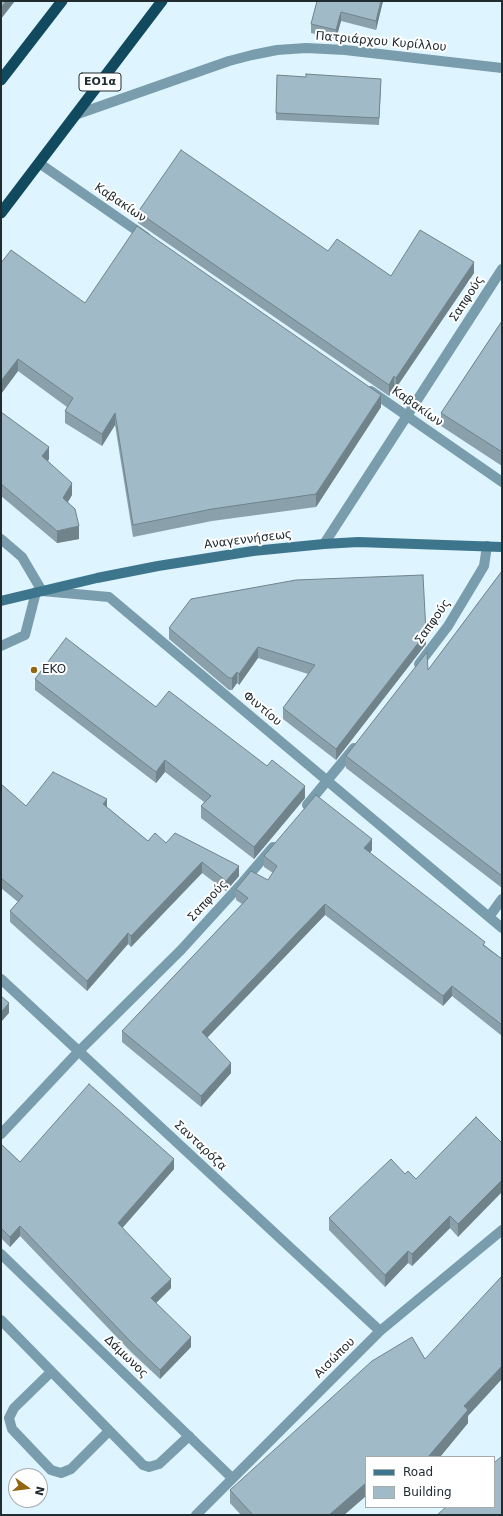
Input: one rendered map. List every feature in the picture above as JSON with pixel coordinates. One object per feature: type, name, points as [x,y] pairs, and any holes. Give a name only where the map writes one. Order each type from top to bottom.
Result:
[{"type":"highway","points":[[1,80],[62,1]]},
{"type":"highway","name":"ΕΟ1α","points":[[1,213],[162,1]]},
{"type":"main road","name":"Αναγεννήσεως","points":[[1,601],[97,578],[188,561],[253,551],[324,544],[390,543],[502,547]]},
{"type":"street","name":"Πατριάρχου Κυρίλλου","points":[[75,115],[229,61],[277,50],[306,48],[346,50],[502,68]]},
{"type":"street","name":"Καβακίων","points":[[39,163],[157,244]]},
{"type":"street","name":"Σαπφούς","points":[[324,544],[502,269]]},
{"type":"street","name":"Καβακίων","points":[[361,384],[502,482]]},
{"type":"street","points":[[1,539],[22,557],[39,591],[26,635],[1,646]]},
{"type":"street","name":"Σαπφούς","points":[[415,670],[448,626],[480,573],[484,566],[487,546]]},
{"type":"street","name":"Φιντίου","points":[[39,591],[109,596],[502,928]]},
{"type":"street","points":[[303,811],[362,738]]},
{"type":"street","name":"Σαπφούς","points":[[1,1134],[78,1051],[181,950],[243,882],[278,840]]},
{"type":"street","points":[[489,917],[502,899]]},
{"type":"street","name":"Σανταρόζα","points":[[1,979],[380,1331]]},
{"type":"street","name":"Αισώπου","points":[[196,1515],[380,1331],[502,1230]]},
{"type":"street","name":"Δάμωνος","points":[[1,1254],[232,1478]]},
{"type":"street","points":[[1,1320],[139,1462],[149,1467],[162,1462],[189,1436]]},
{"type":"street","points":[[51,1372],[14,1408],[9,1418],[12,1429],[52,1470],[61,1473],[71,1469],[109,1431]]},
{"type":"building","points":[[1,1],[6,1],[1,8]]},
{"type":"building","points":[[317,1],[381,1],[376,21],[341,12],[336,30],[311,24]]},
{"type":"building","points":[[306,74],[381,79],[379,118],[276,113],[277,75],[306,77]]},
{"type":"building","points":[[181,150],[328,251],[337,239],[391,276],[420,230],[474,262],[396,378],[394,376],[389,385],[138,212]]},
{"type":"building","points":[[137,226],[381,395],[316,494],[212,509],[133,525],[115,413],[102,434],[65,411],[73,398],[18,359],[1,381],[1,263],[11,250],[85,303]]},
{"type":"building","points":[[502,321],[502,452],[441,413]]},
{"type":"building","points":[[1,412],[49,447],[42,456],[72,483],[63,498],[75,509],[79,526],[57,531],[1,484]]},
{"type":"building","points":[[502,571],[502,876],[346,756],[427,652],[428,670]]},
{"type":"building","points":[[423,575],[426,633],[336,749],[283,708],[315,665],[258,647],[239,674],[237,672],[232,678],[229,678],[169,628],[191,599],[296,580]]},
{"type":"building","points":[[66,638],[156,707],[169,691],[267,766],[272,760],[305,786],[254,847],[201,806],[211,796],[165,760],[156,772],[35,679]]},
{"type":"building","points":[[53,772],[107,799],[103,804],[148,841],[155,833],[166,843],[175,833],[239,866],[226,881],[202,862],[131,936],[128,933],[87,981],[10,911],[23,896],[1,878],[1,784],[26,806]]},
{"type":"building","points":[[316,795],[372,839],[364,848],[485,942],[483,945],[502,959],[502,1025],[452,986],[443,996],[325,904],[202,1032],[231,1063],[201,1096],[122,1031],[248,898],[236,889],[251,871],[268,880],[277,866],[264,856]]},
{"type":"building","points":[[1,996],[9,1003],[1,1012]]},
{"type":"building","points":[[89,1084],[174,1159],[118,1223],[171,1279],[151,1298],[191,1337],[160,1370],[131,1342],[20,1226],[10,1237],[1,1228],[1,1144],[20,1162]]},
{"type":"building","points":[[476,1117],[502,1143],[502,1180],[458,1224],[450,1216],[412,1254],[408,1251],[385,1275],[329,1218],[391,1159],[405,1174],[408,1171],[416,1179]]},
{"type":"building","points":[[502,1276],[502,1366],[464,1406],[468,1410],[429,1456],[365,1456],[365,1484],[329,1515],[253,1515],[230,1490],[372,1361],[412,1337],[425,1359]]},
{"type":"building","points":[[502,1456],[502,1515],[437,1515],[445,1508],[495,1508],[495,1462]]},
{"type":"place","name":"EKO","points":[[34,670]]}]
